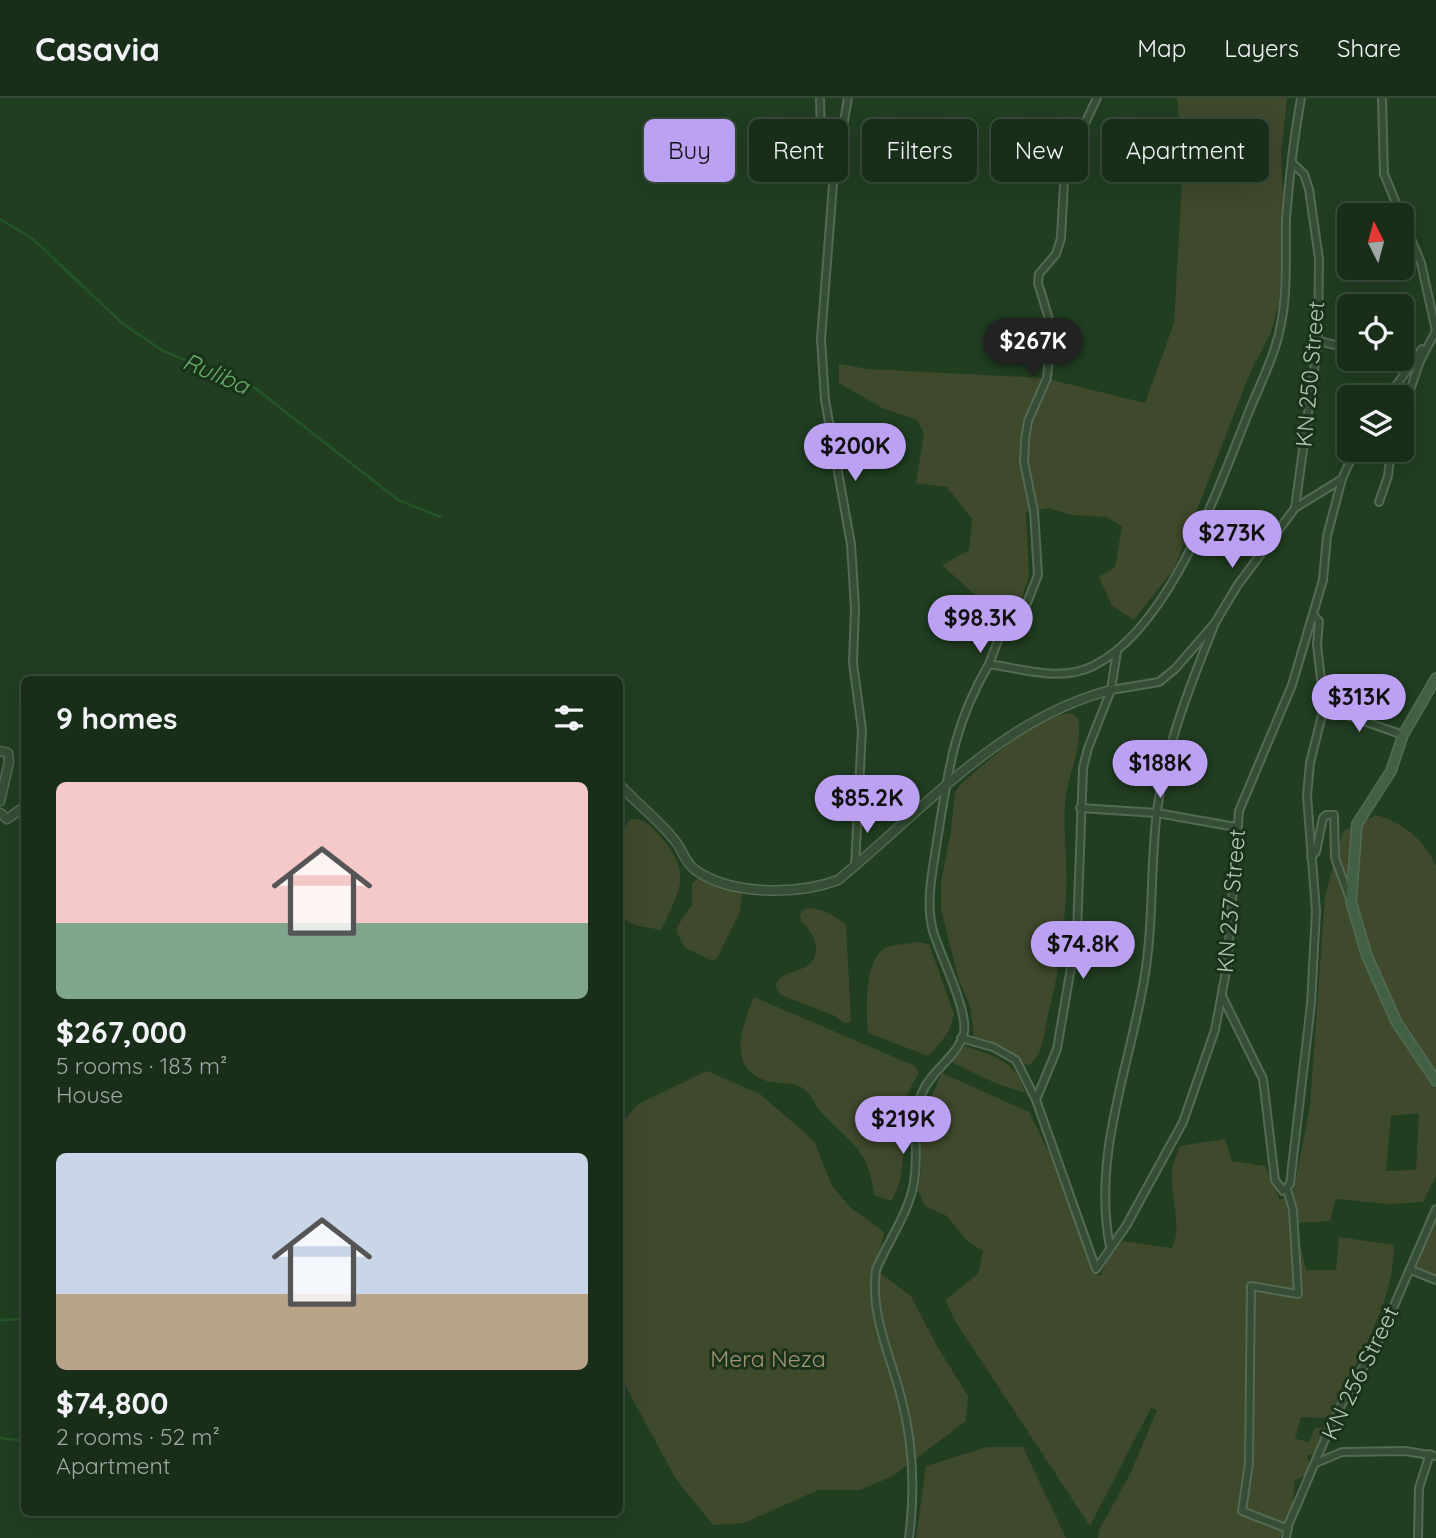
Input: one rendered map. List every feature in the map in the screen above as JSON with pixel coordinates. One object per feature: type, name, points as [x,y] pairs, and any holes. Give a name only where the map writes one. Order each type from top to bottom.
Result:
[{"type":"main road","points":[[1436,678],[1403,735],[1391,771],[1357,824],[1352,857],[1351,902],[1367,956],[1397,1023],[1436,1081]]},
{"type":"street","points":[[820,98],[821,119]]},
{"type":"street","points":[[844,119],[848,98]]},
{"type":"street","points":[[909,1538],[913,1507],[910,1452],[902,1401],[880,1333],[874,1285],[876,1270],[914,1185],[918,1151],[918,1113],[922,1094],[964,1031],[962,1012],[932,929],[929,897],[944,784],[969,698],[989,664],[1004,625],[1025,608],[1038,575],[1034,511],[1024,462],[1028,421],[1048,378],[1051,340],[1051,321],[1038,283],[1040,274],[1056,254],[1061,238],[1066,145],[1077,140],[1097,98]]},
{"type":"street","points":[[989,664],[1072,674],[1093,666],[1117,652],[1160,602],[1181,566],[1215,497],[1281,327],[1286,292],[1286,218],[1301,98]]},
{"type":"street","points":[[1382,98],[1384,174],[1396,203]]},
{"type":"street","name":"KN 250 Street","points":[[1292,163],[1304,174],[1309,189],[1319,259],[1318,341],[1295,508]]},
{"type":"street","points":[[836,182],[826,258],[821,339],[825,400],[851,544],[853,663],[862,730],[855,866]]},
{"type":"street","points":[[1398,385],[1436,331],[1421,263],[1414,247]]},
{"type":"street","points":[[1318,341],[1337,345]]},
{"type":"street","points":[[1410,385],[1417,361]]},
{"type":"street","name":"KN 237 Street","points":[[1037,1100],[1094,1267],[1098,1269],[1153,1179],[1183,1122],[1216,1030],[1232,920],[1236,827],[1250,782],[1269,744],[1292,685],[1322,580],[1327,536],[1342,479],[1350,462]]},
{"type":"street","points":[[1378,502],[1388,476],[1390,462]]},
{"type":"street","points":[[623,788],[676,842],[692,867],[715,881],[757,889],[796,891],[817,888],[838,880],[944,784],[1043,717],[1079,698],[1159,682],[1190,654],[1215,623],[1237,586],[1295,508],[1342,479]]},
{"type":"street","points":[[1288,1529],[1242,1511],[1249,1462],[1251,1286],[1298,1294],[1293,1210],[1287,1189],[1290,1184],[1311,1004],[1316,911],[1308,780],[1324,707],[1317,644],[1319,621],[1313,615]]},
{"type":"street","points":[[1110,1247],[1103,1213],[1109,1148],[1114,1113],[1144,984],[1152,929],[1157,813],[1185,699],[1215,623]]},
{"type":"street","points":[[1037,1100],[1058,1049],[1077,932],[1080,808],[1087,748],[1111,690],[1117,652]]},
{"type":"street","points":[[1324,707],[1403,735]]},
{"type":"street","points":[[0,751],[8,753],[9,762],[0,801]]},
{"type":"street","points":[[1080,808],[1157,813],[1236,827]]},
{"type":"street","points":[[0,813],[7,819],[21,809]]},
{"type":"street","points":[[1311,857],[1316,852],[1323,818],[1326,815],[1334,815],[1335,858],[1351,902]]},
{"type":"street","points":[[1222,996],[1263,1079],[1268,1102],[1275,1180],[1279,1189],[1287,1189]]},
{"type":"street","points":[[961,1038],[993,1048],[1016,1060],[1037,1100]]},
{"type":"street","name":"KN 256 Street","points":[[1286,1538],[1316,1464],[1359,1371],[1373,1354],[1436,1209]]},
{"type":"street","points":[[1411,1270],[1436,1280]]},
{"type":"street","points":[[1316,1464],[1342,1452],[1405,1451],[1433,1455],[1419,1488],[1418,1538]]},
{"type":"green space","points":[[1177,98],[1287,98],[1281,153],[1284,221],[1281,274],[1279,303],[1271,332],[1250,373],[1174,569],[1134,620],[1112,606],[1099,577],[1115,567],[1122,527],[1107,517],[1072,515],[1049,508],[1026,512],[1029,576],[1022,598],[1002,619],[942,565],[969,550],[972,519],[947,487],[916,483],[924,433],[917,420],[882,408],[839,383],[839,364],[868,369],[1044,378],[1145,403],[1174,323],[1182,182],[1269,182],[1269,119],[1179,119]]},
{"type":"green space","points":[[1071,713],[1078,719],[1079,739],[1065,803],[1066,883],[1062,940],[1043,1042],[1030,1065],[1023,1064],[1018,1057],[974,1037],[970,1006],[959,981],[941,909],[941,882],[955,792],[961,784],[1027,731],[1042,722]]},
{"type":"green space","points":[[1376,815],[1386,818],[1412,834],[1426,848],[1436,866],[1436,1176],[1423,1202],[1389,1204],[1336,1199],[1330,1221],[1295,1223],[1306,1270],[1336,1270],[1339,1237],[1394,1245],[1392,1268],[1380,1313],[1329,1418],[1301,1417],[1295,1439],[1309,1442],[1315,1428],[1327,1428],[1318,1449],[1307,1456],[1309,1463],[1305,1476],[1295,1480],[1292,1507],[1280,1538],[1098,1538],[1099,1530],[1131,1472],[1157,1410],[1151,1408],[1090,1526],[955,1321],[945,1300],[978,1274],[983,1251],[967,1241],[947,1216],[925,1206],[918,1190],[921,1170],[921,1120],[942,1073],[1029,1112],[1059,1173],[1092,1273],[1100,1276],[1109,1256],[1122,1241],[1172,1248],[1176,1221],[1172,1170],[1180,1146],[1225,1139],[1232,1161],[1265,1166],[1280,1200],[1293,1193],[1310,1106],[1325,896],[1343,831]],"holes":[[[1419,1113],[1416,1170],[1386,1171],[1391,1116]]]},
{"type":"green space","points":[[631,819],[635,819],[643,821],[653,829],[670,849],[680,871],[678,892],[661,930],[634,925],[623,919],[625,827]]},
{"type":"green space","points":[[700,877],[737,887],[742,894],[740,912],[713,961],[685,948],[677,933],[677,927],[692,904],[692,883]]},
{"type":"green space","points":[[811,908],[827,912],[846,924],[851,1022],[844,1023],[835,1016],[781,995],[775,985],[784,975],[803,968],[814,958],[814,938],[801,922],[800,915],[803,910]]},
{"type":"green space","points":[[918,942],[929,944],[954,1014],[948,1032],[928,1056],[868,1033],[868,987],[873,963],[885,948]]},
{"type":"green space","points":[[754,997],[915,1066],[919,1073],[905,1103],[902,1168],[897,1190],[891,1201],[874,1195],[862,1155],[821,1112],[807,1092],[797,1085],[764,1080],[752,1073],[745,1064],[741,1054],[742,1031]]},
{"type":"green space","points":[[965,1046],[995,1057],[1010,1066],[1025,1093],[995,1083],[951,1062]]},
{"type":"green space","name":"Mera Neza","points":[[707,1071],[760,1094],[814,1141],[832,1186],[851,1208],[884,1232],[876,1270],[911,1296],[937,1346],[968,1396],[966,1421],[893,1476],[860,1490],[818,1490],[744,1523],[713,1525],[676,1479],[623,1382],[623,1121],[638,1104]]},
{"type":"green space","points":[[1436,1214],[1436,1278],[1415,1269]]},
{"type":"green space","points":[[987,1447],[1023,1447],[1066,1538],[916,1538],[926,1466]]},
{"type":"waterway","name":"Ruliba","points":[[0,219],[33,239],[123,324],[163,351],[255,388],[398,500],[441,517]]},
{"type":"waterway","points":[[0,1320],[21,1319]]},
{"type":"waterway","points":[[0,1438],[21,1441]]}]
